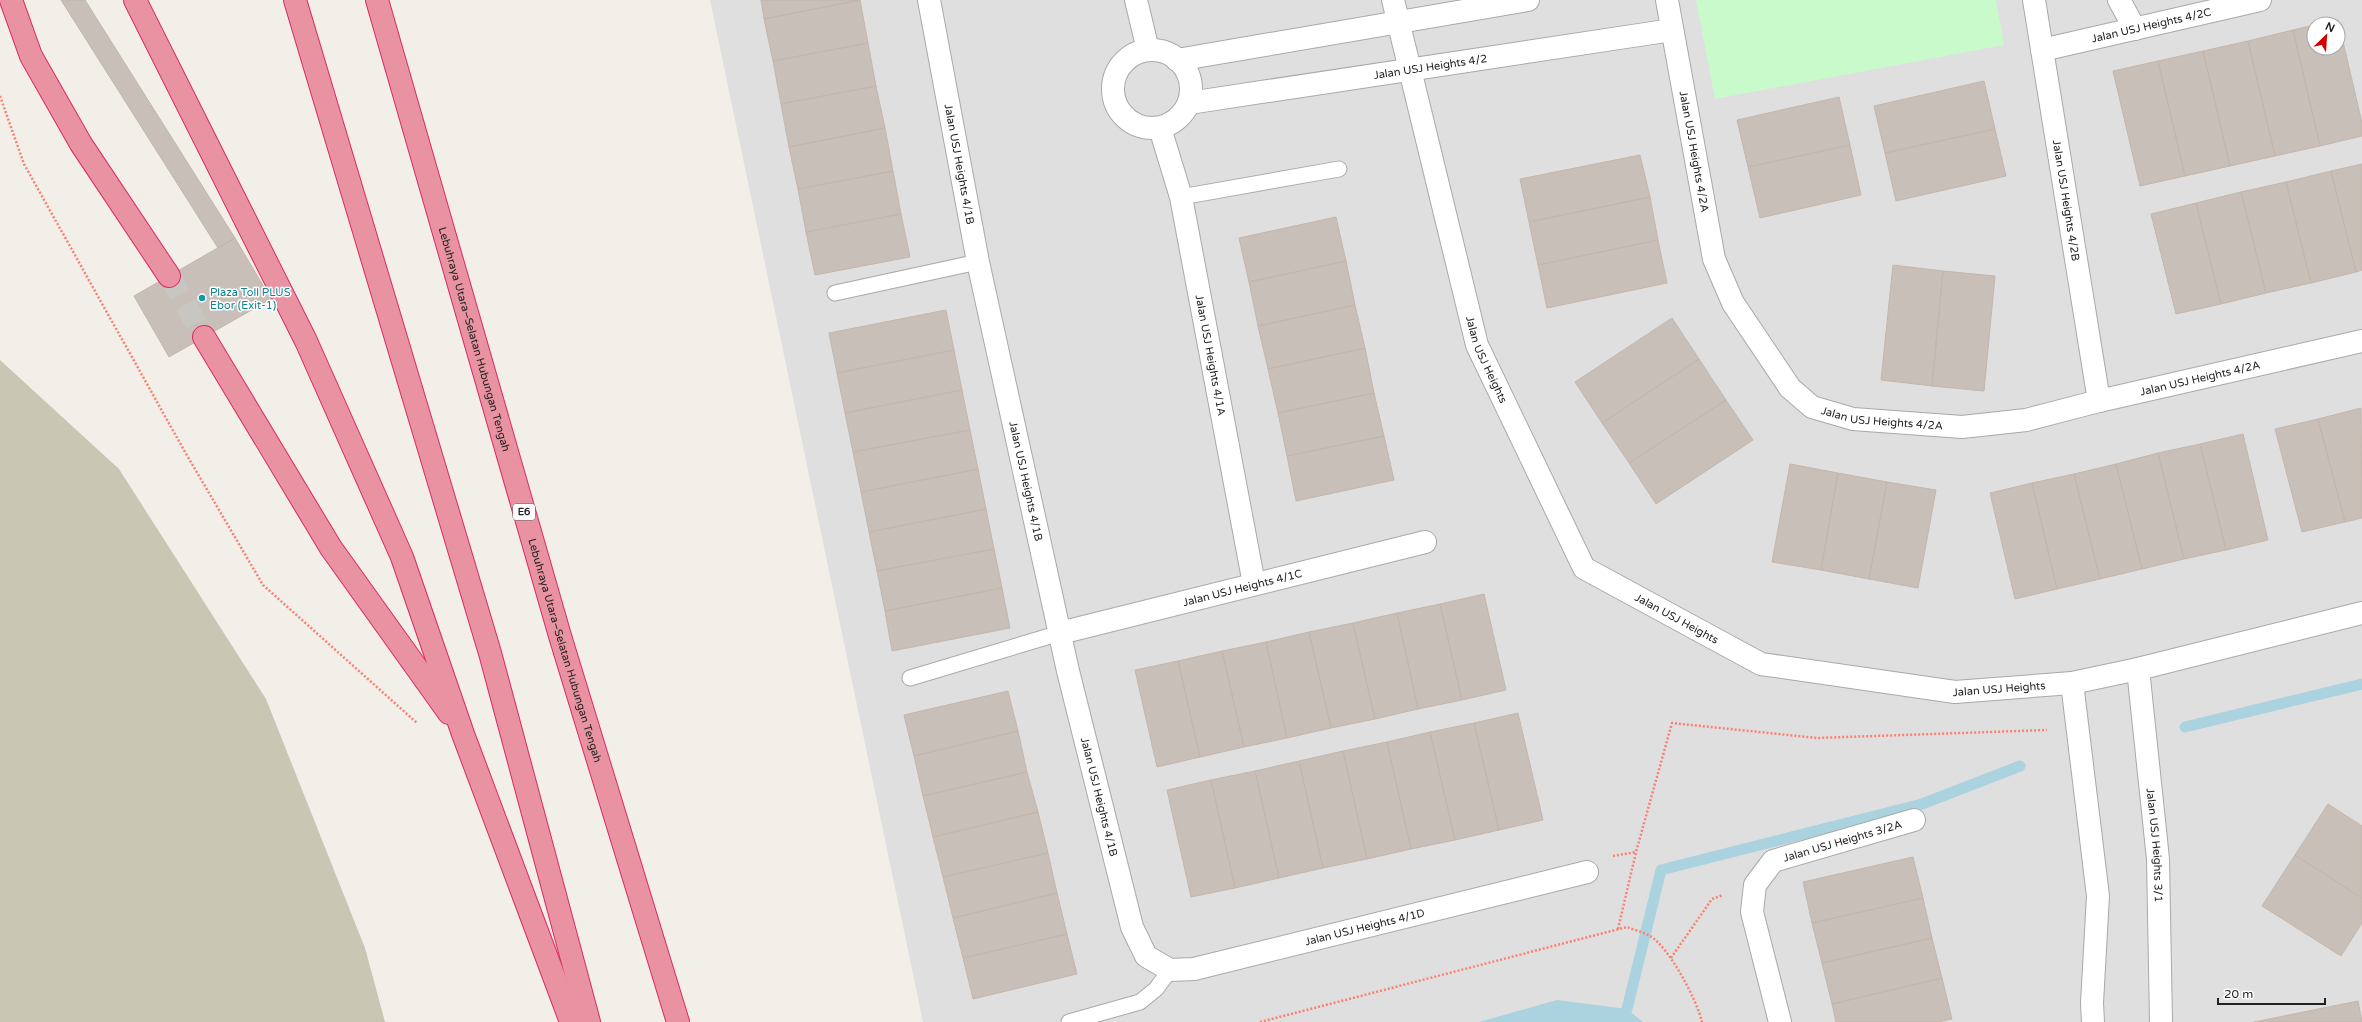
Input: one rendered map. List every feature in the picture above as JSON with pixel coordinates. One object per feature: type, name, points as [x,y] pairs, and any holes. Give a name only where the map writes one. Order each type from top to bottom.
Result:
[{"type":"highway","points":[[11,0],[31,56],[81,144],[169,276]]},
{"type":"highway","points":[[135,0],[306,341],[402,557],[463,734],[571,1022]]},
{"type":"highway","points":[[295,0],[490,653],[589,1022]]},
{"type":"highway","name":"Lebuhraya Utara–Selatan Hubungan Tengah","points":[[377,0],[558,629],[678,1022]]},
{"type":"highway","points":[[204,337],[331,548],[463,734]]},
{"type":"street","name":"Jalan USJ Heights 4/1B","points":[[929,0],[978,262],[1060,633],[1132,927],[1146,956],[1170,970]]},
{"type":"street","points":[[1136,0],[1148,50]]},
{"type":"street","name":"Jalan USJ Heights","points":[[1393,0],[1412,69],[1477,345],[1584,568],[1761,664],[1955,692],[2072,683],[2138,669],[2362,613]]},
{"type":"street","points":[[1177,60],[1528,0]]},
{"type":"street","name":"Jalan USJ Heights 4/2A","points":[[1667,0],[1714,259],[1733,303],[1790,388],[1812,407],[1852,419],[1962,427],[2026,420],[2099,401],[2362,340]]},
{"type":"street","name":"Jalan USJ Heights 4/2B","points":[[2034,0],[2099,401]]},
{"type":"street","points":[[2119,0],[2135,29]]},
{"type":"street","name":"Jalan USJ Heights 4/2C","points":[[2042,50],[2260,0]]},
{"type":"street","name":"Jalan USJ Heights 4/2","points":[[1189,103],[1672,30]]},
{"type":"street","points":[[1148,50],[1169,54],[1185,69],[1190,80],[1191,91],[1189,103],[1182,114],[1172,122],[1160,128],[1135,125],[1125,117],[1117,107],[1113,95],[1113,83],[1118,71],[1131,57],[1148,50]]},
{"type":"street","name":"Jalan USJ Heights 4/1A","points":[[1160,128],[1181,197],[1254,584]]},
{"type":"street","name":"Jalan USJ Heights 4/1C","points":[[1060,633],[1425,542]]},
{"type":"street","name":"Jalan USJ Heights 3/1","points":[[2138,669],[2158,859],[2161,1022]]},
{"type":"street","points":[[2072,683],[2098,896],[2092,1003],[2094,1022]]},
{"type":"street","name":"Jalan USJ Heights 3/2A","points":[[1755,885],[1773,861],[1914,820]]},
{"type":"street","name":"Jalan USJ Heights 4/1D","points":[[1170,970],[1194,969],[1587,872]]},
{"type":"street","points":[[1755,885],[1752,912],[1780,1022]]},
{"type":"lane","points":[[1181,197],[1338,169]]},
{"type":"lane","points":[[834,293],[978,262]]},
{"type":"lane","points":[[910,678],[1060,633]]},
{"type":"lane","points":[[1069,1022],[1140,1002],[1156,989],[1170,970]]},
{"type":"path","points":[[0,96],[24,164],[185,452],[263,585],[422,728]]},
{"type":"path","points":[[1618,930],[1636,852],[1672,723],[1817,738],[2078,729]]},
{"type":"path","points":[[1671,958],[1712,899],[1755,885]]},
{"type":"path","points":[[1260,1022],[1627,927],[1651,936],[1671,958],[1699,1007],[1702,1022]]},
{"type":"shaded area","points":[[710,0],[2362,0],[2362,1022],[923,1022]]},
{"type":"shaded area","points":[[0,360],[119,469],[266,699],[365,948],[385,1022],[0,1022]]},
{"type":"green space","points":[[1696,0],[1996,0],[2004,45],[1715,99]]},
{"type":"water","points":[[1557,1000],[1627,1009],[1643,1022],[1479,1022]]},
{"type":"building","points":[[61,0],[85,0],[235,238],[218,248]]},
{"type":"building","points":[[761,0],[860,0],[764,19]]},
{"type":"building","points":[[860,0],[868,43],[773,61],[764,19]]},
{"type":"building","points":[[2306,27],[2306,56],[2346,56],[2346,54],[2362,123],[2362,136],[2320,146],[2293,30]]},
{"type":"building","points":[[2293,30],[2320,146],[2275,156],[2248,41]]},
{"type":"building","points":[[2248,41],[2275,156],[2230,166],[2203,51]]},
{"type":"building","points":[[868,43],[876,86],[781,104],[773,61]]},
{"type":"building","points":[[2203,51],[2230,166],[2185,176],[2158,61]]},
{"type":"building","points":[[2158,61],[2185,176],[2140,186],[2113,71]]},
{"type":"building","points":[[1984,81],[1995,129],[1885,153],[1874,106]]},
{"type":"building","points":[[876,86],[885,128],[789,147],[781,104]]},
{"type":"building","points":[[1839,97],[1850,145],[1748,167],[1737,120]]},
{"type":"building","points":[[885,128],[893,171],[798,189],[789,147]]},
{"type":"building","points":[[1995,129],[2006,176],[1896,201],[1885,153]]},
{"type":"building","points":[[1850,145],[1861,195],[1760,218],[1748,167]]},
{"type":"building","points":[[1640,155],[1650,197],[1529,222],[1520,179]]},
{"type":"building","points":[[2362,164],[2362,270],[2356,272],[2331,171]]},
{"type":"building","points":[[893,171],[901,214],[806,232],[798,189]]},
{"type":"building","points":[[2331,171],[2356,272],[2311,283],[2286,182]]},
{"type":"building","points":[[2286,182],[2311,283],[2266,293],[2241,192]]},
{"type":"building","points":[[2241,192],[2266,293],[2221,304],[2196,203]]},
{"type":"building","points":[[1650,197],[1658,240],[1538,265],[1529,222]]},
{"type":"building","points":[[2196,203],[2221,304],[2176,314],[2151,214]]},
{"type":"building","points":[[901,214],[910,257],[815,275],[806,232]]},
{"type":"building","points":[[1336,217],[1346,261],[1249,282],[1239,238]]},
{"type":"building","name":"Plaza Toll PLUS Ebor (Exit-1)","points":[[235,238],[271,299],[169,357],[134,296]]},
{"type":"building","points":[[1658,240],[1667,283],[1547,308],[1538,265]]},
{"type":"building","points":[[1346,261],[1355,305],[1258,326],[1249,282]]},
{"type":"building","points":[[1893,265],[1943,271],[1932,386],[1881,380]]},
{"type":"building","points":[[1943,271],[1995,276],[1984,391],[1932,386]]},
{"type":"building","points":[[1355,305],[1365,348],[1268,369],[1258,326]]},
{"type":"building","points":[[946,310],[954,350],[837,373],[829,333]]},
{"type":"building","points":[[1672,318],[1699,359],[1602,423],[1575,382]]},
{"type":"building","points":[[1365,348],[1374,393],[1278,413],[1268,369]]},
{"type":"building","points":[[954,350],[962,390],[845,413],[837,373]]},
{"type":"building","points":[[1699,359],[1726,400],[1629,463],[1602,423]]},
{"type":"building","points":[[962,390],[970,430],[853,452],[845,413]]},
{"type":"building","points":[[1374,393],[1384,436],[1287,456],[1278,413]]},
{"type":"building","points":[[1726,400],[1753,440],[1656,504],[1629,463]]},
{"type":"building","points":[[2361,408],[2362,518],[2345,522],[2318,419]]},
{"type":"building","points":[[2318,419],[2345,522],[2302,532],[2275,429]]},
{"type":"building","points":[[970,430],[978,469],[861,492],[853,452]]},
{"type":"building","points":[[2243,434],[2268,540],[2226,550],[2200,444]]},
{"type":"building","points":[[1384,436],[1394,480],[1296,501],[1287,456]]},
{"type":"building","points":[[2200,444],[2226,550],[2184,559],[2158,453]]},
{"type":"building","points":[[2158,453],[2184,559],[2142,569],[2116,464]]},
{"type":"building","points":[[1790,464],[1838,473],[1821,570],[1772,562]]},
{"type":"building","points":[[2116,464],[2142,569],[2100,579],[2074,474]]},
{"type":"building","points":[[978,469],[986,509],[869,532],[861,492]]},
{"type":"building","points":[[1838,473],[1887,482],[1869,579],[1821,570]]},
{"type":"building","points":[[2074,474],[2100,579],[2057,589],[2032,483]]},
{"type":"building","points":[[1887,482],[1936,490],[1918,588],[1869,579]]},
{"type":"building","points":[[2032,483],[2057,589],[2015,599],[1990,493]]},
{"type":"building","points":[[986,509],[994,549],[877,571],[869,532]]},
{"type":"building","points":[[994,549],[1002,588],[885,611],[877,571]]},
{"type":"building","points":[[1002,588],[1010,628],[892,651],[885,611]]},
{"type":"building","points":[[1484,594],[1506,690],[1462,700],[1440,604]]},
{"type":"building","points":[[1440,604],[1462,700],[1418,709],[1397,613]]},
{"type":"building","points":[[1397,613],[1418,709],[1375,719],[1353,623]]},
{"type":"building","points":[[1353,623],[1375,719],[1331,728],[1309,632]]},
{"type":"building","points":[[1309,632],[1331,728],[1287,738],[1266,642]]},
{"type":"building","points":[[1266,642],[1287,738],[1244,747],[1222,651]]},
{"type":"building","points":[[1222,651],[1244,747],[1200,757],[1178,661]]},
{"type":"building","points":[[1178,661],[1200,757],[1157,767],[1135,670]]},
{"type":"building","points":[[1008,691],[1018,731],[914,756],[904,715]]},
{"type":"building","points":[[1518,713],[1543,820],[1499,830],[1474,723]]},
{"type":"building","points":[[1474,723],[1499,830],[1455,840],[1430,732]]},
{"type":"building","points":[[1018,731],[1027,772],[923,796],[914,756]]},
{"type":"building","points":[[1430,732],[1455,840],[1411,849],[1387,742]]},
{"type":"building","points":[[1387,742],[1411,849],[1367,859],[1343,751]]},
{"type":"building","points":[[1343,751],[1367,859],[1323,868],[1299,761]]},
{"type":"building","points":[[1299,761],[1323,868],[1279,878],[1255,771]]},
{"type":"building","points":[[1255,771],[1279,878],[1235,888],[1211,780]]},
{"type":"building","points":[[1027,772],[1038,812],[933,837],[923,796]]},
{"type":"building","points":[[1211,780],[1235,888],[1191,897],[1167,790]]},
{"type":"building","points":[[2328,804],[2362,826],[2362,898],[2295,855]]},
{"type":"building","points":[[1038,812],[1048,853],[943,877],[933,837]]},
{"type":"building","points":[[1048,853],[1057,893],[953,918],[943,877]]},
{"type":"building","points":[[2295,855],[2362,898],[2362,923],[2341,956],[2262,906]]},
{"type":"building","points":[[1913,857],[1923,898],[1812,923],[1803,882]]},
{"type":"building","points":[[1057,893],[1067,934],[963,958],[953,918]]},
{"type":"building","points":[[1923,898],[1932,938],[1822,963],[1812,923]]},
{"type":"building","points":[[1067,934],[1077,974],[973,999],[963,958]]},
{"type":"building","points":[[1932,938],[1942,978],[1832,1004],[1822,963]]},
{"type":"building","points":[[1942,978],[1952,1019],[1938,1022],[1836,1022],[1832,1004]]},
{"type":"building","points":[[2358,1001],[2362,1022],[2254,1022]]},
{"type":"waterway","points":[[2185,727],[2362,684]]},
{"type":"waterway","points":[[1627,1009],[1661,870],[1922,804],[2020,766]]},
{"type":"tunnel","points":[[169,276],[204,337]]},
{"type":"place","name":"Plaza Toll PLUS Ebor (Exit-1)","points":[[202,298]]}]
